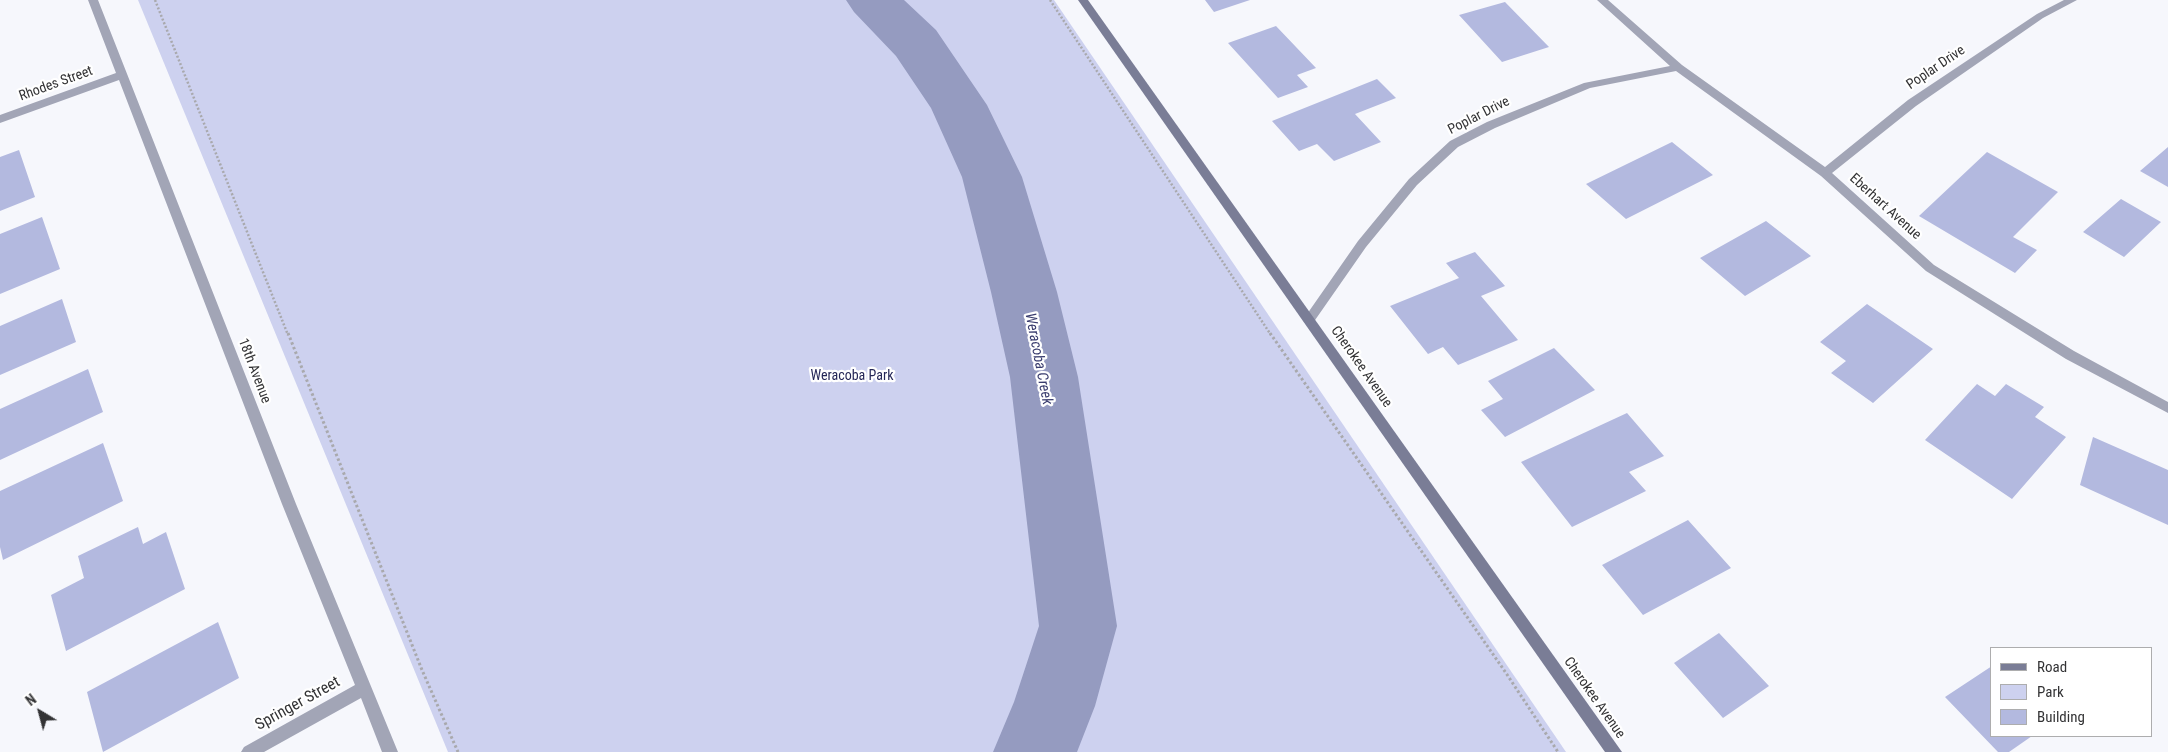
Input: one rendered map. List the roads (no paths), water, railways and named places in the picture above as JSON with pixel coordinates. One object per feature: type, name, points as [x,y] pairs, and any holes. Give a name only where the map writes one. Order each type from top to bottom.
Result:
[{"type":"street","name":"18th Avenue","points":[[93,0],[289,504],[390,752]]},
{"type":"street","name":"Cherokee Avenue","points":[[1083,0],[1614,752]]},
{"type":"street","name":"Eberhart Avenue","points":[[1602,0],[1678,67],[1825,173],[1930,268],[2070,355],[2168,408]]},
{"type":"street","name":"Poplar Drive","points":[[1825,173],[1861,146],[1912,102],[2040,16],[2072,0]]},
{"type":"street","name":"Poplar Drive","points":[[1309,320],[1375,229],[1413,182],[1454,144],[1491,125],[1588,84],[1655,74],[1678,67]]},
{"type":"street","name":"Rhodes Street","points":[[0,119],[121,75]]},
{"type":"street","name":"Springer Street","points":[[249,752],[364,688]]},
{"type":"waterway","name":"Weracoba Creek","points":[[873,0],[916,43],[958,105],[992,177],[1024,292],[1044,377],[1078,626],[1054,706],[1035,752]]},
{"type":"park label","name":"Weracoba Park","points":[[852,376]]}]
